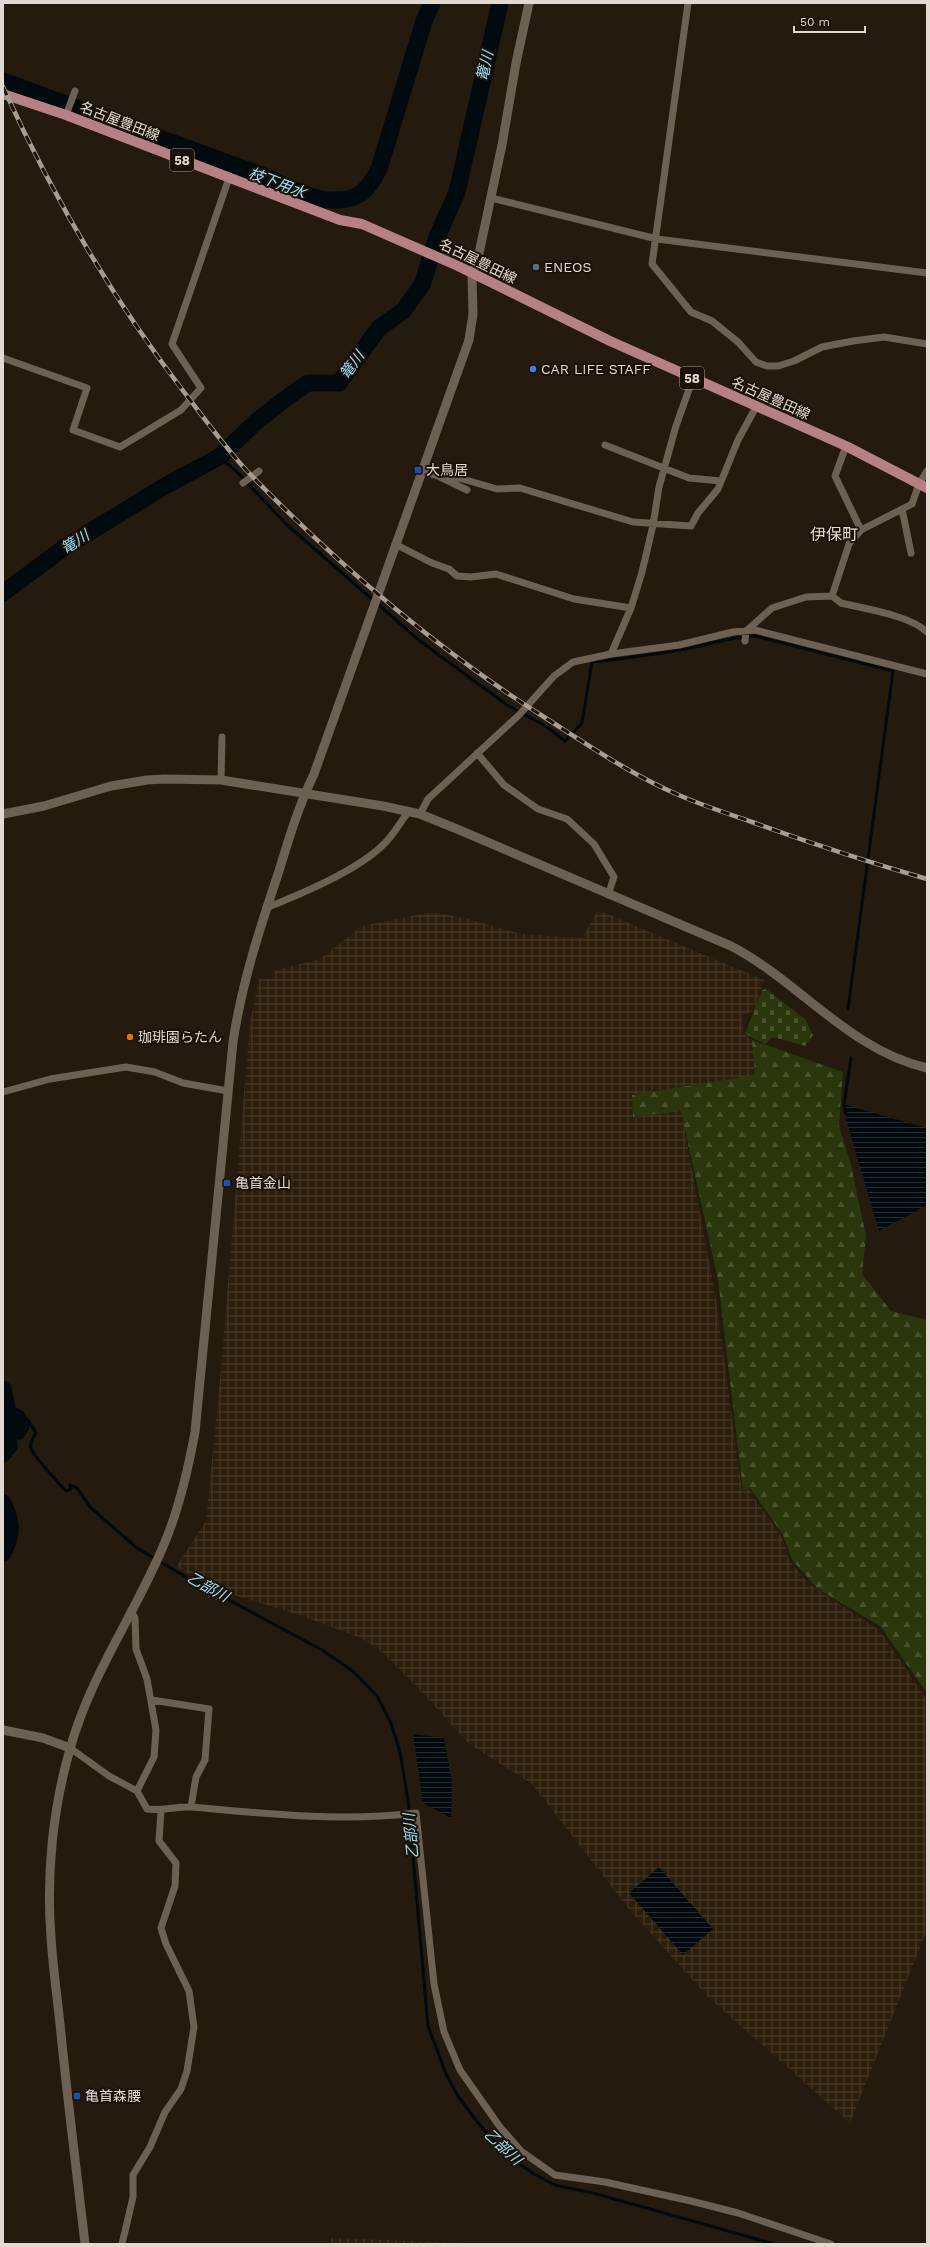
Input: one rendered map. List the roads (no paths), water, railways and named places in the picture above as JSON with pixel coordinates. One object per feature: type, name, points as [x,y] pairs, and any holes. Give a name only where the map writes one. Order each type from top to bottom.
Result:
[{"type":"main road","name":"名古屋豊田線","points":[[3,94],[67,113],[229,178],[340,220],[362,224],[458,266],[472,274],[756,407],[846,446],[923,486]]},
{"type":"street","points":[[85,2244],[63,2056],[50,1915],[50,1880],[54,1839],[70,1748],[106,1657],[158,1557],[177,1512],[186,1481],[195,1432],[228,1091],[235,1028],[243,982],[304,795],[314,774],[471,333],[473,314],[472,274],[478,258],[491,198],[529,3]]},
{"type":"street","points":[[688,3],[657,239],[652,264],[691,312],[712,321],[738,342],[756,362],[767,366],[778,366],[794,361],[822,347],[884,337],[927,344]]},
{"type":"street","points":[[67,113],[74,94]]},
{"type":"street","points":[[3,358],[87,388],[74,430],[120,447],[181,410],[201,388],[172,344],[229,178]]},
{"type":"street","points":[[491,198],[657,239],[927,273]]},
{"type":"street","points":[[611,654],[631,608],[653,525],[658,487],[676,426],[693,378]]},
{"type":"street","points":[[445,479],[459,478],[497,488],[520,488],[633,522],[653,525],[691,526],[698,513],[718,489],[738,440],[756,407]]},
{"type":"street","points":[[605,445],[665,467],[689,478],[721,481]]},
{"type":"street","points":[[846,446],[835,476],[861,530]]},
{"type":"street","points":[[832,596],[850,544],[861,530],[912,504],[923,486],[927,470]]},
{"type":"street","points":[[243,483],[259,471]]},
{"type":"street","points":[[422,471],[445,479],[467,490]]},
{"type":"street","points":[[902,509],[911,554]]},
{"type":"street","points":[[396,544],[432,563],[449,569],[457,576],[471,577],[496,574],[574,599],[631,608]]},
{"type":"street","points":[[746,635],[772,608],[806,597],[832,596],[841,603],[908,622],[922,627],[927,632]]},
{"type":"street","points":[[420,814],[428,799],[519,715],[554,676],[573,662],[611,654],[746,635],[755,630],[927,674]]},
{"type":"street","points":[[221,780],[222,737]]},
{"type":"street","points":[[477,753],[504,785],[538,809],[567,819],[594,844],[614,877],[608,895]]},
{"type":"street","points":[[3,814],[44,806],[111,786],[147,780],[221,780],[420,814],[748,955],[770,969],[858,1039],[896,1058],[927,1068]]},
{"type":"street","points":[[266,908],[302,893],[353,867],[385,844],[409,811]]},
{"type":"street","points":[[3,1092],[50,1079],[126,1067],[155,1072],[183,1083],[228,1091]]},
{"type":"street","points":[[131,1610],[135,1618],[136,1649],[146,1673],[152,1700],[156,1730],[154,1757],[137,1791]]},
{"type":"street","points":[[152,1700],[209,1709],[205,1760],[196,1777],[191,1807]]},
{"type":"street","points":[[3,1730],[43,1738],[70,1748],[109,1776],[137,1791],[147,1809],[161,1811],[176,1807],[191,1807],[299,1817],[396,1815],[416,1813],[434,1984],[444,2032],[460,2070],[500,2127],[521,2151],[555,2175],[606,2182],[698,2203],[738,2213],[831,2244]]},
{"type":"street","points":[[122,2244],[133,2198],[133,2175],[150,2147],[165,2112],[181,2089],[187,2071],[194,2027],[190,1991],[166,1944],[161,1928],[175,1886],[176,1863],[159,1841],[161,1811]]},
{"type":"waterway","name":"枝下用水","points":[[3,81],[256,173],[293,190],[313,197],[333,200],[350,199],[362,193],[371,183],[379,169],[424,21],[432,3]]},
{"type":"waterway","name":"篭川","points":[[3,593],[65,547],[165,486],[219,457],[257,421],[308,383],[339,383],[379,328],[403,311],[422,285],[437,237],[457,192],[500,3]]},
{"type":"waterway","points":[[219,457],[235,470],[286,524],[420,641],[507,705],[547,727],[565,741],[582,723],[592,662],[669,652],[735,638],[755,636],[893,671],[848,1009]]},
{"type":"waterway","points":[[846,1114],[844,1104],[851,1058]]},
{"type":"waterway","name":"篭川","points":[[3,1389],[8,1413],[18,1418],[21,1426],[18,1431],[7,1429],[9,1446],[3,1454]]},
{"type":"waterway","name":"乙部川","points":[[18,1418],[28,1420],[36,1433],[32,1440],[31,1448],[41,1463],[58,1483],[66,1491],[71,1489],[70,1485],[77,1488],[91,1508],[137,1548],[186,1577],[322,1650],[354,1672],[377,1696],[391,1723],[400,1752],[408,1800],[428,2026],[446,2074],[458,2096],[475,2119],[504,2153],[534,2174],[555,2185],[593,2193],[774,2244]]},
{"type":"waterway","name":"篭川","points":[[3,1503],[10,1522],[10,1534],[3,1553]]},
{"type":"railway","points":[[3,87],[42,167],[85,245],[132,320],[184,392],[222,442],[247,471],[316,539],[388,603],[464,663],[544,717],[628,770],[663,788],[716,810],[839,852],[927,879]]},
{"type":"place","name":"ENEOS","points":[[536,267]]},
{"type":"place","name":"CAR LIFE STAFF","points":[[533,369]]},
{"type":"place","name":"大鳥居","points":[[418,470]]},
{"type":"place","name":"珈琲園らたん","points":[[130,1037]]},
{"type":"place","name":"亀首金山","points":[[227,1183]]},
{"type":"place","name":"亀首森腰","points":[[77,2096]]},
{"type":"district","name":"伊保町","points":[[834,534]]}]
